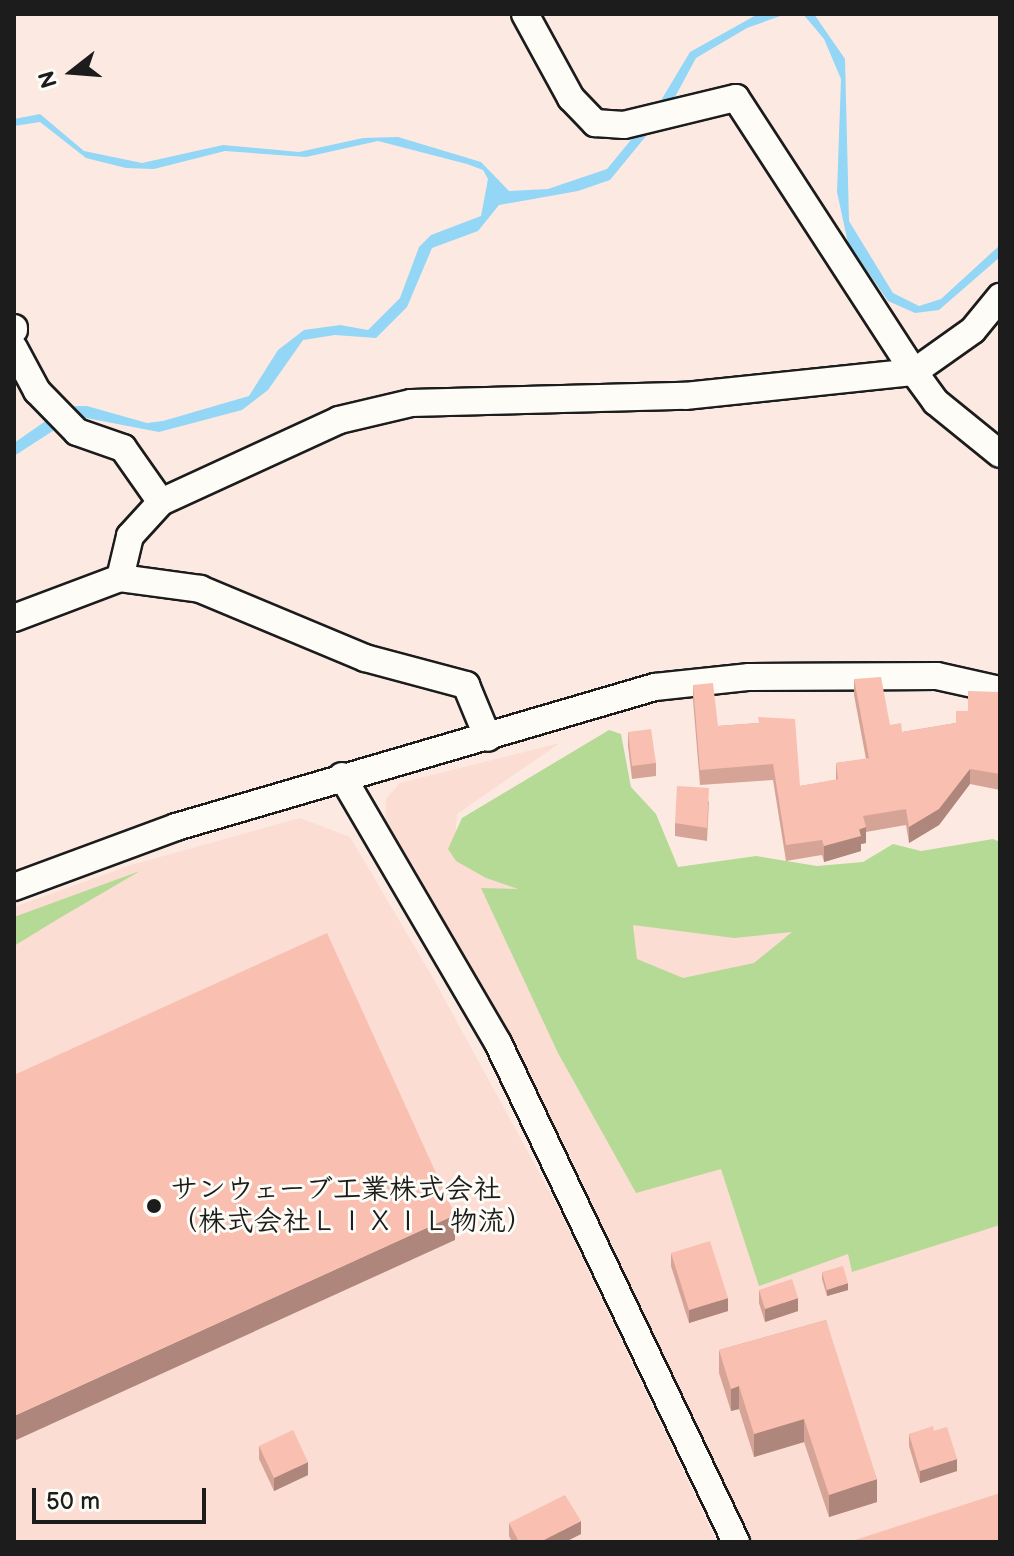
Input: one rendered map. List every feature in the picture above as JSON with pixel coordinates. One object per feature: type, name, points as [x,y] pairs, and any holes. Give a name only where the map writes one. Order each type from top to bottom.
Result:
[{"type":"street","points":[[525,14],[571,98],[595,123],[635,123],[736,98],[936,402],[1000,454]]},
{"type":"street","points":[[120,578],[130,536],[161,502],[339,420],[411,403],[685,396],[914,372],[973,330],[1000,297]]},
{"type":"street","points":[[14,348],[37,391],[77,432],[123,448],[161,502]]},
{"type":"street","points":[[14,618],[120,578],[200,589],[365,658],[466,685],[488,738]]},
{"type":"street","points":[[14,887],[101,851],[342,776],[488,738],[655,687],[749,677],[937,676],[1000,690]]},
{"type":"street","points":[[342,776],[498,1043],[581,1207],[736,1542]]},
{"type":"shaded area","points":[[560,743],[457,814],[455,840],[603,907],[1000,867],[1000,1542],[750,1542],[564,1143],[385,831],[386,799],[400,783]]},
{"type":"shaded area","points":[[300,818],[350,837],[432,976],[559,1209],[717,1542],[14,1542],[14,907],[131,865]]},
{"type":"green space","points":[[609,730],[621,734],[631,787],[656,814],[678,867],[756,856],[817,866],[863,862],[893,844],[921,851],[993,839],[1000,842],[1000,1225],[852,1272],[848,1254],[759,1286],[721,1169],[636,1193],[558,1053],[481,888],[518,889],[486,878],[456,861],[448,849],[462,818]],"holes":[[[633,925],[734,938],[792,932],[754,963],[683,978],[637,959]]]},
{"type":"green space","points":[[140,871],[58,919],[14,946],[14,917]]},
{"type":"water","points":[[758,14],[786,14],[747,28],[696,58],[669,108],[610,180],[578,191],[499,205],[478,231],[432,248],[407,307],[376,338],[335,335],[303,340],[268,390],[242,410],[159,432],[76,416],[14,456],[14,443],[67,406],[87,406],[147,423],[163,421],[249,396],[278,350],[304,330],[340,325],[368,330],[400,298],[419,247],[431,235],[481,216],[488,179],[483,170],[467,164],[378,141],[306,157],[225,151],[154,169],[126,168],[86,158],[40,122],[14,126],[14,119],[40,114],[84,151],[142,163],[223,145],[299,152],[363,138],[398,137],[481,162],[509,191],[548,189],[607,169],[654,112],[690,52]]},
{"type":"water","points":[[803,14],[814,14],[845,59],[849,221],[893,293],[919,306],[941,299],[1000,245],[1000,257],[939,310],[915,313],[888,301],[848,243],[837,192],[841,79],[824,39]]},
{"type":"building","points":[[881,677],[890,725],[901,723],[902,732],[956,723],[956,711],[968,711],[968,691],[1000,692],[1000,774],[970,769],[939,809],[909,827],[906,809],[863,816],[866,827],[859,829],[861,836],[824,846],[822,840],[786,845],[773,764],[700,770],[693,685],[713,683],[718,726],[759,723],[758,717],[795,719],[800,786],[838,779],[836,763],[869,758],[854,679]]},
{"type":"building","points":[[651,729],[656,763],[632,766],[628,732]]},
{"type":"building","points":[[677,786],[709,788],[707,828],[675,823]]},
{"type":"building","points":[[327,933],[455,1215],[14,1416],[14,1075]]},
{"type":"building","points":[[710,1241],[728,1298],[689,1310],[671,1253]]},
{"type":"building","points":[[843,1266],[848,1283],[827,1290],[822,1272]]},
{"type":"building","points":[[792,1279],[798,1298],[765,1309],[759,1290]]},
{"type":"building","points":[[826,1320],[877,1479],[829,1495],[804,1419],[754,1434],[739,1386],[731,1389],[719,1350]]},
{"type":"building","points":[[933,1426],[934,1431],[947,1427],[957,1459],[920,1471],[909,1434]]},
{"type":"building","points":[[293,1430],[308,1462],[274,1478],[259,1446]]},
{"type":"building","points":[[1000,1493],[1000,1542],[849,1542]]},
{"type":"building","points":[[565,1495],[581,1521],[540,1542],[519,1542],[509,1523]]},
{"type":"place","name":"サンウェーブ工業株式会社 （株式会社ＬＩＸＩＬ物流）","points":[[154,1206]]}]
